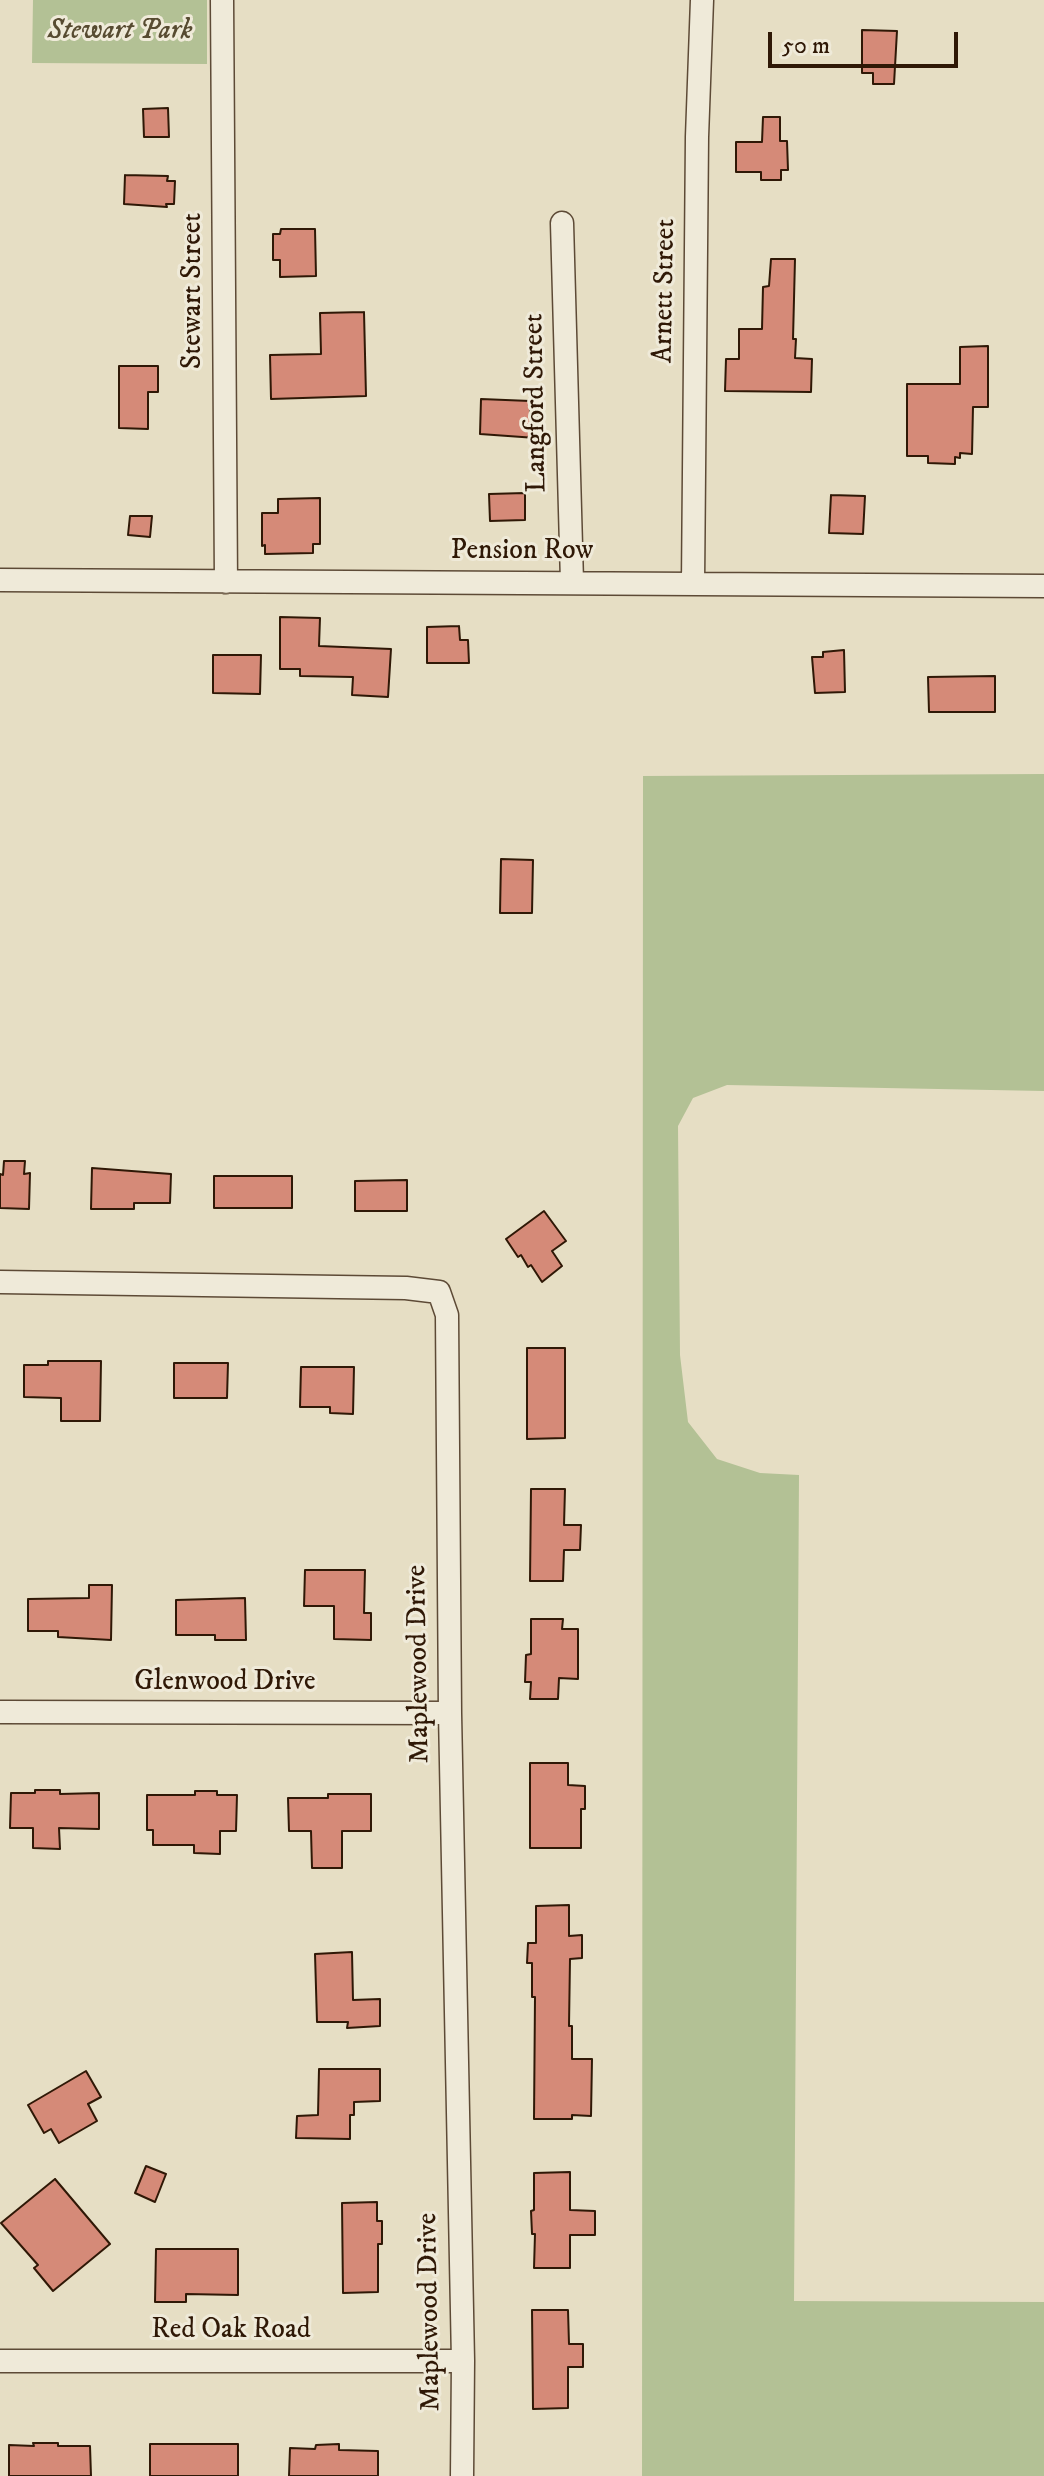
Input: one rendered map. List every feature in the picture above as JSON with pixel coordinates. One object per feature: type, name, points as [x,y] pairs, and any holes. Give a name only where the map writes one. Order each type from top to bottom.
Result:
[{"type":"street","name":"Stewart Street","points":[[222,0],[226,582]]},
{"type":"street","name":"Arnett Street","points":[[693,583],[697,137],[702,0]]},
{"type":"street","name":"Langford Street","points":[[562,223],[572,582]]},
{"type":"street","name":"Pension Row","points":[[0,580],[1044,586]]},
{"type":"street","name":"Maplewood Drive","points":[[0,1282],[390,1287],[439,1292],[447,1315],[450,1713],[463,2361],[462,2476]]},
{"type":"street","name":"Glenwood Drive","points":[[0,1712],[450,1713]]},
{"type":"street","name":"Red Oak Road","points":[[0,2361],[463,2361]]},
{"type":"green space","name":"Stewart Park","points":[[33,0],[207,0],[207,64],[32,63]]},
{"type":"green space","points":[[1044,774],[1044,1091],[727,1085],[693,1098],[678,1126],[680,1355],[688,1422],[717,1459],[760,1473],[799,1475],[794,2301],[1044,2302],[1044,2476],[642,2476],[643,776]]},
{"type":"building","points":[[862,30],[897,31],[894,84],[873,84],[873,73],[862,73]]},
{"type":"building","points":[[168,108],[169,137],[144,137],[143,109]]},
{"type":"building","points":[[763,117],[780,117],[780,141],[787,141],[788,170],[781,170],[781,180],[761,180],[761,172],[736,172],[736,142],[762,142]]},
{"type":"building","points":[[125,175],[168,176],[167,181],[175,181],[174,204],[166,204],[167,207],[124,204]]},
{"type":"building","points":[[281,229],[315,229],[316,276],[280,277],[280,260],[273,260],[273,234],[280,234]]},
{"type":"building","points":[[771,259],[795,259],[795,358],[812,359],[811,392],[725,391],[726,359],[739,359],[739,329],[762,329],[763,287],[769,286]]},
{"type":"building","points":[[364,312],[366,396],[271,399],[270,355],[321,354],[320,313]]},
{"type":"building","points":[[988,346],[988,407],[973,407],[972,454],[960,453],[960,458],[955,457],[955,464],[928,463],[928,456],[907,456],[907,384],[960,384],[960,347]]},
{"type":"building","points":[[119,366],[158,366],[158,392],[148,392],[148,429],[119,428]]},
{"type":"building","points":[[481,399],[530,401],[530,415],[538,415],[536,438],[480,434]]},
{"type":"building","points":[[525,493],[525,520],[490,521],[489,494]]},
{"type":"building","points":[[831,495],[865,496],[863,534],[829,533]]},
{"type":"building","points":[[320,498],[320,544],[313,544],[313,553],[265,554],[265,545],[262,546],[262,513],[278,513],[278,499]]},
{"type":"building","points":[[130,516],[152,516],[150,537],[128,535]]},
{"type":"building","points":[[280,617],[320,618],[319,646],[391,649],[388,697],[352,695],[353,677],[300,676],[300,669],[280,669]]},
{"type":"building","points":[[459,626],[460,640],[468,640],[469,663],[427,663],[427,627]]},
{"type":"building","points":[[844,650],[845,692],[815,693],[812,657],[823,657],[823,652]]},
{"type":"building","points":[[213,655],[261,655],[260,694],[213,693]]},
{"type":"building","points":[[995,676],[995,712],[929,712],[928,677]]},
{"type":"building","points":[[501,859],[533,860],[532,913],[500,913]]},
{"type":"building","points":[[4,1161],[25,1161],[24,1174],[30,1173],[29,1209],[0,1208],[0,1174],[3,1175]]},
{"type":"building","points":[[92,1168],[171,1174],[170,1203],[134,1203],[134,1209],[91,1209]]},
{"type":"building","points":[[214,1176],[292,1176],[292,1208],[214,1208]]},
{"type":"building","points":[[407,1180],[407,1211],[355,1211],[355,1181]]},
{"type":"building","points":[[544,1211],[566,1241],[552,1251],[562,1266],[542,1282],[531,1265],[528,1267],[521,1255],[518,1257],[506,1239]]},
{"type":"building","points":[[527,1348],[565,1348],[565,1438],[527,1439]]},
{"type":"building","points":[[48,1361],[101,1361],[100,1421],[61,1421],[61,1398],[24,1397],[24,1365],[48,1365]]},
{"type":"building","points":[[174,1363],[228,1363],[227,1398],[174,1398]]},
{"type":"building","points":[[301,1367],[354,1367],[353,1414],[330,1413],[330,1407],[300,1407]]},
{"type":"building","points":[[531,1489],[565,1489],[564,1525],[581,1525],[580,1550],[564,1550],[563,1581],[530,1581]]},
{"type":"building","points":[[305,1570],[365,1570],[364,1613],[371,1613],[371,1640],[334,1639],[334,1606],[304,1606]]},
{"type":"building","points":[[89,1585],[112,1585],[111,1640],[58,1637],[58,1631],[28,1631],[28,1599],[89,1598]]},
{"type":"building","points":[[245,1598],[246,1640],[215,1640],[215,1635],[176,1635],[176,1600]]},
{"type":"building","points":[[531,1619],[563,1619],[562,1629],[578,1629],[578,1679],[559,1678],[558,1699],[530,1699],[531,1682],[525,1682],[526,1655],[531,1654]]},
{"type":"building","points":[[530,1763],[568,1763],[568,1785],[585,1786],[585,1809],[581,1809],[581,1848],[530,1848]]},
{"type":"building","points":[[35,1790],[60,1790],[60,1794],[99,1793],[99,1829],[59,1828],[60,1849],[33,1848],[33,1828],[10,1828],[11,1793],[35,1793]]},
{"type":"building","points":[[195,1791],[237,1795],[236,1831],[220,1831],[220,1854],[194,1853],[194,1845],[153,1845],[153,1830],[147,1830],[147,1795],[195,1795]]},
{"type":"building","points":[[328,1794],[371,1794],[371,1831],[342,1831],[342,1868],[312,1868],[311,1831],[289,1831],[288,1798],[328,1798]]},
{"type":"building","points":[[569,1905],[569,1936],[582,1935],[582,1958],[570,1959],[572,2059],[592,2059],[591,2116],[534,2119],[535,1997],[532,1997],[532,1963],[527,1963],[528,1943],[536,1943],[536,1906]]},
{"type":"building","points":[[352,1952],[353,2000],[380,1999],[380,2026],[347,2028],[348,2022],[317,2022],[315,1954]]},
{"type":"building","points":[[319,2069],[380,2069],[380,2101],[354,2102],[354,2115],[350,2115],[350,2139],[296,2138],[297,2116],[318,2115]]},
{"type":"building","points":[[86,2071],[101,2097],[88,2104],[97,2121],[59,2143],[51,2129],[44,2133],[28,2105]]},
{"type":"building","points":[[146,2166],[166,2174],[155,2202],[135,2193]]},
{"type":"building","points":[[570,2172],[570,2210],[595,2211],[595,2235],[570,2235],[570,2268],[534,2268],[535,2234],[532,2234],[531,2211],[534,2210],[534,2173]]},
{"type":"building","points":[[55,2179],[110,2244],[53,2291],[34,2268],[38,2265],[1,2223]]},
{"type":"building","points":[[377,2202],[377,2221],[382,2221],[382,2244],[378,2244],[378,2292],[343,2293],[342,2203]]},
{"type":"building","points":[[156,2249],[238,2249],[238,2295],[186,2294],[186,2302],[155,2302]]},
{"type":"building","points":[[532,2310],[568,2310],[569,2344],[583,2344],[583,2367],[568,2367],[568,2408],[533,2409]]},
{"type":"building","points":[[33,2443],[90,2446],[91,2476],[9,2476],[9,2445],[34,2446]]},
{"type":"building","points":[[150,2444],[238,2444],[238,2476],[150,2476]]},
{"type":"building","points":[[339,2444],[339,2450],[378,2451],[378,2476],[289,2476],[290,2448],[315,2449],[316,2445]]}]
